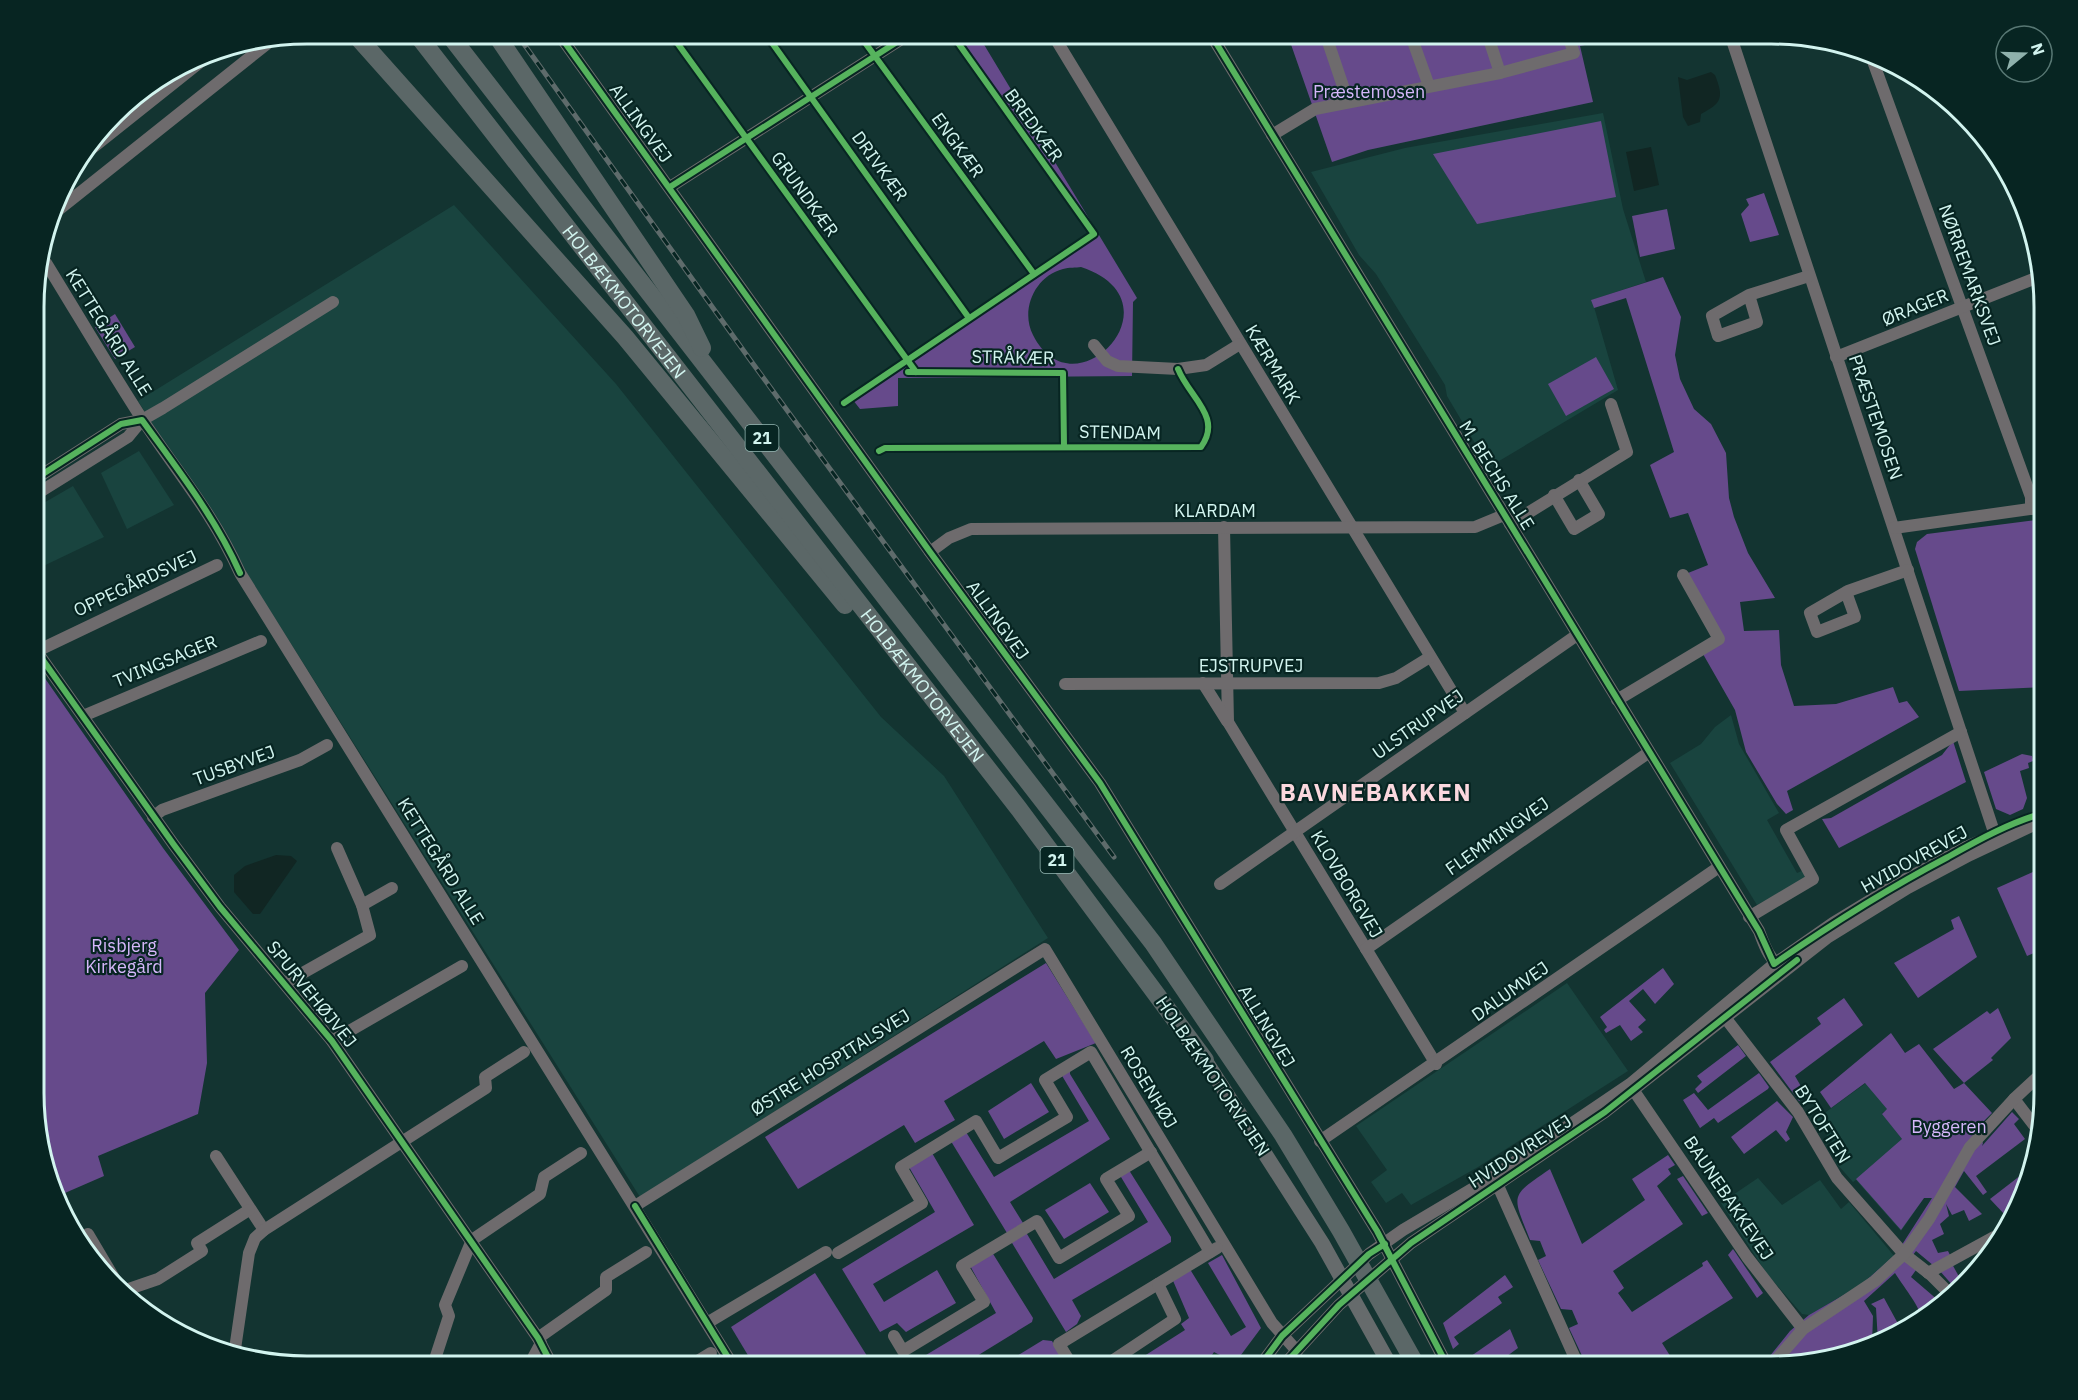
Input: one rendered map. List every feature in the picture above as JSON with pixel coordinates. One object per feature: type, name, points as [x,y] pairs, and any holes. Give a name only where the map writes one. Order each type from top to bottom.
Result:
[{"type":"highway","points":[[364,44],[625,337],[927,705],[971,747]]},
{"type":"highway","name":"HOLBÆKMOTORVEJEN","points":[[425,44],[971,747],[1205,1060]]},
{"type":"highway","name":"HOLBÆKMOTORVEJEN","points":[[457,44],[1159,952],[1283,1135],[1341,1231],[1411,1356]]},
{"type":"highway","points":[[502,44],[686,315],[718,382]]},
{"type":"main road","name":"HOLBÆKMOTORVEJEN","points":[[1205,1060],[1316,1234],[1385,1356]]},
{"type":"street","name":"ALLINGVEJ","points":[[566,44],[930,552],[1100,783],[1385,1244],[1442,1356]]},
{"type":"street","points":[[670,187],[894,44]]},
{"type":"street","name":"KÆRMARK","points":[[1059,44],[1465,713]]},
{"type":"street","name":"M. BECHS ALLE","points":[[1217,44],[1648,753],[1780,964]]},
{"type":"street","points":[[1329,44],[1348,101]]},
{"type":"street","points":[[1414,44],[1429,86]]},
{"type":"street","points":[[1491,44],[1500,72]]},
{"type":"street","points":[[1272,135],[1315,108],[1500,72],[1574,53],[1571,44]]},
{"type":"street","name":"PRÆSTEMOSEN","points":[[1733,44],[1995,838]]},
{"type":"street","points":[[63,206],[262,48]]},
{"type":"street","name":"NØRREMARKSVEJ","points":[[1874,64],[2031,497],[2031,509]]},
{"type":"street","points":[[105,138],[187,73]]},
{"type":"street","name":"KETTEGÅRD ALLE","points":[[47,265],[142,420],[184,475],[218,529],[246,582],[727,1356]]},
{"type":"street","points":[[1749,295],[1809,276]]},
{"type":"street","name":"ØRAGER","points":[[1836,357],[2033,279]]},
{"type":"street","points":[[142,420],[333,302]]},
{"type":"street","points":[[1094,345],[1107,362],[1118,366],[1178,369],[1206,365],[1240,344]]},
{"type":"street","name":"M. BECHS ALLE","points":[[1507,519],[1554,495],[1627,452],[1611,404]]},
{"type":"street","name":"KETTEGÅRD ALLE","points":[[44,473],[122,424],[142,420]]},
{"type":"street","name":"KETTEGÅRD ALLE","points":[[44,489],[128,437],[142,420]]},
{"type":"street","name":"M. BECHS ALLE","points":[[1554,495],[1574,529],[1599,514],[1579,480]]},
{"type":"street","points":[[1894,528],[2034,509]]},
{"type":"street","name":"KLARDAM","points":[[930,552],[949,538],[971,529],[1475,527],[1507,519]]},
{"type":"street","name":"KLOVBORGVEJ","points":[[1224,527],[1228,722]]},
{"type":"street","name":"OPPEGÅRDSVEJ","points":[[44,646],[217,565]]},
{"type":"street","points":[[1846,592],[1908,570]]},
{"type":"street","points":[[1617,700],[1719,639],[1683,575]]},
{"type":"street","name":"ULSTRUPVEJ","points":[[1220,884],[1577,635]]},
{"type":"street","name":"TVINGSAGER","points":[[83,716],[261,641]]},
{"type":"street","name":"EJSTRUPVEJ","points":[[1065,684],[1378,683],[1396,678],[1430,657]]},
{"type":"street","name":"SPURVEHØJVEJ","points":[[44,661],[153,817],[220,907],[333,1041],[472,1240],[548,1356]]},
{"type":"street","name":"KLOVBORGVEJ","points":[[1203,683],[1436,1064]]},
{"type":"street","points":[[1749,917],[1813,879],[1786,830],[1961,732]]},
{"type":"street","name":"TUSBYVEJ","points":[[153,817],[162,810],[300,760],[327,745]]},
{"type":"street","name":"FLEMMINGVEJ","points":[[1366,949],[1648,753]]},
{"type":"street","name":"HVIDOVREVEJ","points":[[1293,1356],[1339,1305],[1378,1269],[1495,1180],[1632,1087],[1780,964],[1868,901],[2034,818]]},
{"type":"street","name":"HVIDOVREVEJ","points":[[1995,838],[2034,824]]},
{"type":"street","name":"SPURVEHØJVEJ","points":[[285,983],[370,935],[362,905],[336,848]]},
{"type":"street","name":"DALUMVEJ","points":[[1320,1141],[1557,981],[1719,867]]},
{"type":"street","points":[[362,905],[392,888]]},
{"type":"street","name":"ØSTRE HOSPITALSVEJ","points":[[635,1206],[1045,949]]},
{"type":"street","name":"ROSENHØJ","points":[[1045,949],[1224,1244],[1282,1336],[1298,1351]]},
{"type":"street","name":"SPURVEHØJVEJ","points":[[333,1041],[462,966]]},
{"type":"street","name":"BYTOFTEN","points":[[1721,1013],[1798,1112],[1837,1179],[1904,1254],[1946,1291]]},
{"type":"street","points":[[235,1347],[249,1253],[259,1234],[486,1088],[485,1077],[524,1052]]},
{"type":"street","name":"ROSENHØJ","points":[[707,1323],[922,1203],[901,1167],[976,1122],[998,1158],[1067,1117],[1045,1080],[1091,1052],[1210,1252]]},
{"type":"street","points":[[1780,1356],[1803,1329],[1875,1281],[1904,1254],[1929,1219],[1970,1148],[2034,1080]]},
{"type":"street","name":"BAUNEBAKKEVEJ","points":[[1632,1087],[1747,1257],[1803,1329]]},
{"type":"street","points":[[2014,1099],[2033,1123]]},
{"type":"street","name":"ROSENHØJ","points":[[894,1336],[903,1351],[984,1302],[962,1266],[1037,1221],[1059,1258],[1129,1216],[1106,1179],[1151,1152]]},
{"type":"street","points":[[436,1356],[449,1317],[445,1305],[472,1240],[540,1194],[544,1177],[581,1153]]},
{"type":"street","points":[[216,1156],[249,1210],[259,1234]]},
{"type":"street","points":[[1495,1180],[1574,1356]]},
{"type":"street","name":"HVIDOVREVEJ","points":[[1267,1356],[1282,1336],[1370,1254],[1403,1230],[1495,1180]]},
{"type":"street","points":[[129,1288],[158,1279],[202,1251],[197,1243],[249,1210]]},
{"type":"street","points":[[88,1234],[106,1263]]},
{"type":"street","points":[[1928,1273],[1991,1239]]},
{"type":"street","points":[[1066,1356],[1059,1344],[1224,1244]]},
{"type":"street","points":[[532,1356],[539,1340],[606,1290],[606,1277],[646,1252]]},
{"type":"street","points":[[1120,1356],[1175,1319],[1158,1284]]},
{"type":"street","points":[[706,1356],[711,1353]]},
{"type":"shaded area","points":[[1603,113],[1623,209],[1646,282],[1592,300],[1618,390],[1489,467],[1447,396],[1445,385],[1376,274],[1359,255],[1311,172],[1405,148]]},
{"type":"shaded area","points":[[454,205],[616,384],[881,717],[944,776],[1048,938],[640,1197],[138,401]]},
{"type":"shaded area","points":[[139,451],[174,505],[127,529],[101,473]]},
{"type":"shaded area","points":[[73,486],[104,537],[44,566],[44,503]]},
{"type":"shaded area","points":[[1731,715],[1739,744],[1779,813],[1767,820],[1797,873],[1804,870],[1808,877],[1757,905],[1670,763],[1701,744],[1715,727]]},
{"type":"shaded area","points":[[1567,983],[1628,1071],[1478,1167],[1411,1205],[1402,1193],[1386,1203],[1371,1182],[1387,1170],[1356,1126]]},
{"type":"shaded area","points":[[1866,1083],[1888,1109],[1882,1113],[1902,1139],[1933,1198],[1924,1198],[1901,1231],[1856,1180],[1853,1182],[1837,1164],[1842,1155],[1815,1120]]},
{"type":"shaded area","points":[[1758,1178],[1782,1205],[1820,1180],[1841,1209],[1849,1202],[1895,1257],[1861,1285],[1809,1315],[1802,1314],[1767,1274],[1721,1203]]},
{"type":"green space","points":[[964,44],[984,44],[1137,298],[1133,302],[1132,376],[898,378],[898,406],[860,409],[849,395],[1096,233]],"holes":[[[1081,267],[1110,283],[1123,304],[1122,325],[1111,344],[1093,358],[1072,364],[1051,357],[1033,335],[1029,325],[1029,305],[1038,286],[1053,273],[1065,268]]]},
{"type":"green space","name":"Præstemosen","points":[[1291,44],[1590,44],[1580,46],[1593,102],[1368,150],[1332,162]]},
{"type":"green space","points":[[1601,121],[1616,197],[1477,224],[1433,154]]},
{"type":"green space","points":[[1764,193],[1779,235],[1750,242],[1741,214],[1749,205],[1746,199]]},
{"type":"green space","points":[[1667,209],[1675,249],[1640,257],[1632,216]]},
{"type":"green space","points":[[1663,277],[1681,317],[1675,355],[1680,379],[1694,409],[1711,424],[1726,453],[1729,498],[1734,517],[1748,553],[1775,598],[1740,602],[1744,631],[1779,630],[1781,665],[1794,706],[1836,704],[1893,687],[1899,703],[1907,701],[1919,717],[1787,791],[1793,810],[1786,814],[1777,804],[1746,752],[1735,710],[1703,654],[1721,641],[1683,575],[1708,565],[1688,513],[1670,518],[1650,465],[1674,452],[1626,298],[1594,308],[1591,300]]},
{"type":"green space","points":[[115,314],[135,347],[115,359],[95,327]]},
{"type":"green space","points":[[1596,357],[1614,389],[1566,416],[1548,384]]},
{"type":"green space","points":[[2034,520],[2034,687],[1959,691],[1915,549],[1917,542],[1927,534]]},
{"type":"green space","name":"Risbjerg Kirkegård","points":[[44,677],[163,848],[239,950],[205,993],[207,1063],[198,1114],[98,1156],[104,1176],[63,1194],[52,1162],[46,1128],[44,1111]]},
{"type":"green space","points":[[1953,741],[1966,782],[1839,848],[1822,819],[1831,818],[1942,755]]},
{"type":"green space","points":[[2022,754],[2032,756],[2033,761],[2028,763],[2029,768],[2020,771],[2027,798],[2023,809],[2010,815],[1996,809],[1984,772]]},
{"type":"green space","points":[[2034,871],[2034,953],[2027,956],[1997,888]]},
{"type":"green space","points":[[1959,916],[1977,957],[1918,998],[1894,963],[1954,929],[1951,920]]},
{"type":"green space","points":[[1046,963],[1096,1043],[1056,1059],[1044,1041],[944,1101],[955,1120],[915,1143],[904,1125],[798,1189],[765,1137]]},
{"type":"green space","points":[[1663,968],[1674,984],[1655,1004],[1643,989],[1629,1001],[1646,1020],[1638,1027],[1643,1032],[1631,1041],[1620,1025],[1606,1033],[1604,1030],[1607,1027],[1600,1017]]},
{"type":"green space","points":[[1844,998],[1863,1025],[1795,1076],[1806,1095],[1799,1101],[1770,1062],[1821,1024],[1817,1018]]},
{"type":"green space","points":[[1998,1008],[2011,1038],[1991,1058],[1993,1060],[1964,1083],[1933,1049],[1987,1011],[1990,1014]]},
{"type":"green space","name":"Byggeren","points":[[1891,1033],[1905,1053],[1919,1044],[1954,1089],[1964,1083],[1992,1113],[1975,1130],[1983,1143],[1982,1146],[2012,1112],[2019,1119],[2014,1124],[2025,1139],[1976,1176],[1987,1192],[1983,1195],[1964,1171],[1955,1187],[1982,1214],[1969,1221],[1964,1210],[1952,1215],[1946,1204],[1949,1216],[1940,1224],[1944,1234],[1932,1240],[1938,1253],[1948,1251],[1951,1257],[1934,1266],[1916,1251],[1909,1260],[1916,1270],[1911,1277],[1936,1299],[1919,1311],[1895,1273],[1864,1301],[1873,1316],[1872,1337],[1840,1348],[1789,1356],[1770,1356],[1790,1331],[1809,1315],[1861,1285],[1896,1254],[1932,1198],[1924,1198],[1901,1230],[1856,1179],[1902,1139],[1882,1114],[1887,1109],[1865,1083],[1831,1108],[1820,1092]]},
{"type":"green space","points":[[1738,1045],[1746,1056],[1698,1093],[1695,1089],[1702,1082],[1697,1076]]},
{"type":"green space","points":[[1070,1069],[1070,1074],[1110,1139],[1010,1202],[1023,1223],[1007,1233],[949,1138],[966,1132],[994,1177],[1089,1121],[1061,1074]]},
{"type":"green space","points":[[1759,1073],[1769,1087],[1768,1089],[1718,1123],[1714,1118],[1700,1128],[1683,1100],[1694,1093],[1708,1110]]},
{"type":"green space","points":[[1031,1083],[1049,1112],[1004,1139],[988,1111]]},
{"type":"green space","points":[[1777,1101],[1793,1117],[1786,1132],[1790,1139],[1786,1142],[1776,1130],[1744,1154],[1731,1137]]},
{"type":"green space","points":[[932,1153],[974,1225],[873,1284],[884,1302],[937,1270],[956,1303],[906,1332],[897,1323],[880,1332],[842,1269],[935,1212],[909,1167]]},
{"type":"green space","points":[[1668,1155],[1675,1165],[1668,1169],[1671,1174],[1657,1186],[1683,1224],[1613,1271],[1624,1288],[1618,1293],[1632,1312],[1703,1266],[1702,1263],[1707,1260],[1733,1298],[1662,1343],[1670,1356],[1582,1356],[1569,1328],[1578,1324],[1572,1310],[1561,1309],[1538,1260],[1546,1256],[1540,1241],[1530,1240],[1520,1213],[1518,1198],[1527,1185],[1550,1169],[1582,1244],[1645,1200],[1632,1179]]},
{"type":"green space","points":[[1127,1167],[1171,1237],[1171,1242],[1072,1300],[1081,1316],[1077,1324],[1066,1332],[1009,1238],[1024,1229],[1054,1279],[1148,1222],[1118,1172]]},
{"type":"green space","points":[[2022,1174],[2005,1215],[1990,1199]]},
{"type":"green space","points":[[1683,1176],[1708,1213],[1702,1216],[1677,1179]]},
{"type":"green space","points":[[1090,1183],[1109,1212],[1064,1239],[1045,1210]]},
{"type":"green space","points":[[990,1249],[1033,1318],[1032,1322],[977,1356],[924,1356],[996,1313],[968,1262]]},
{"type":"green space","points":[[1733,1249],[1763,1293],[1757,1298],[1728,1255]]},
{"type":"green space","points":[[1222,1255],[1261,1328],[1240,1356],[1222,1356],[1214,1352],[1211,1356],[1144,1356],[1185,1330],[1181,1324],[1189,1318],[1171,1276],[1188,1266],[1231,1336],[1246,1327],[1208,1263]]},
{"type":"green space","points":[[1952,1264],[1960,1278],[1952,1285],[1939,1270]]},
{"type":"green space","points":[[815,1273],[867,1356],[748,1356],[731,1327]]},
{"type":"green space","points":[[1505,1275],[1513,1287],[1498,1297],[1502,1303],[1454,1337],[1459,1344],[1453,1349],[1443,1323]]},
{"type":"green space","points":[[1884,1298],[1898,1324],[1878,1334],[1876,1308],[1871,1304]]},
{"type":"green space","points":[[1510,1329],[1518,1348],[1507,1356],[1471,1356]]},
{"type":"green space","points":[[1043,1340],[1052,1341],[1060,1356],[1017,1356]]},
{"type":"water","points":[[1711,72],[1715,75],[1720,89],[1719,99],[1701,114],[1700,122],[1688,126],[1683,117],[1678,77],[1687,80]]},
{"type":"water","points":[[1651,147],[1659,185],[1634,191],[1626,152]]},
{"type":"water","points":[[276,855],[291,856],[297,861],[260,914],[253,914],[234,892],[234,875],[245,866]]},
{"type":"railway","points":[[524,44],[751,361],[1114,857]]},
{"type":"cycle path","points":[[566,44],[930,552],[1100,783],[1377,1231],[1442,1356]]},
{"type":"cycle path","name":"GRUNDKÆR","points":[[678,44],[916,372]]},
{"type":"cycle path","name":"DRIVKÆR","points":[[773,44],[969,318]]},
{"type":"cycle path","name":"ENGKÆR","points":[[866,44],[1034,274]]},
{"type":"cycle path","points":[[670,187],[894,44]]},
{"type":"cycle path","name":"BREDKÆR","points":[[844,403],[1094,234],[959,44]]},
{"type":"cycle path","points":[[1217,44],[1759,931],[1774,964],[1816,935],[1925,869],[1995,832],[2034,816]]},
{"type":"cycle path","name":"STENDAM","points":[[879,451],[885,448],[1201,447],[1207,436],[1206,417],[1178,369]]},
{"type":"cycle path","name":"STRÅKÆR","points":[[908,372],[1063,373],[1064,446]]},
{"type":"cycle path","points":[[44,473],[121,424],[142,420],[207,513],[240,573]]},
{"type":"cycle path","points":[[44,662],[220,907],[332,1041],[538,1338],[547,1356]]},
{"type":"cycle path","points":[[1292,1356],[1339,1305],[1411,1243],[1605,1112],[1797,960]]},
{"type":"cycle path","points":[[635,1206],[727,1356]]},
{"type":"cycle path","points":[[1267,1356],[1282,1336],[1369,1254],[1385,1244]]},
{"type":"district","name":"BAVNEBAKKEN","points":[[1376,792]]}]
